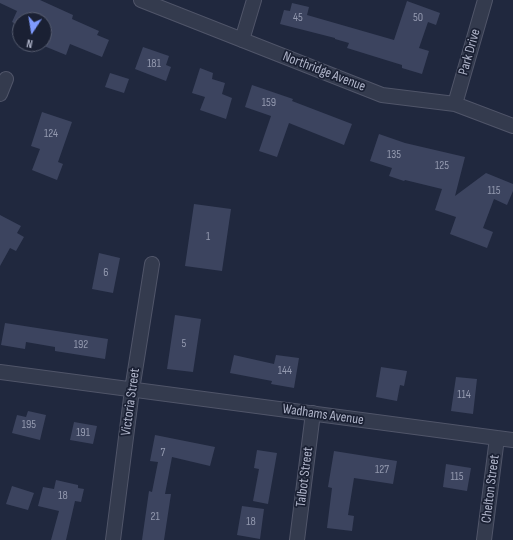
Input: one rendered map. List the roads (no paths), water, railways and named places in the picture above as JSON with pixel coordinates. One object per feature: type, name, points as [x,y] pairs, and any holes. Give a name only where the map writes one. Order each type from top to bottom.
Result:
[{"type":"street","name":"Northridge Avenue","points":[[141,0],[382,95],[455,104],[513,126]]},
{"type":"street","points":[[242,40],[254,0]]},
{"type":"street","name":"Park Drive","points":[[455,104],[486,0]]},
{"type":"street","points":[[0,94],[6,79]]},
{"type":"street","name":"Victoria Street","points":[[113,540],[132,390],[152,264]]},
{"type":"street","name":"Wadhams Avenue","points":[[0,372],[513,440]]},
{"type":"street","name":"Talbot Street","points":[[297,540],[313,413]]},
{"type":"street","name":"Chelton Street","points":[[484,540],[497,438]]}]
